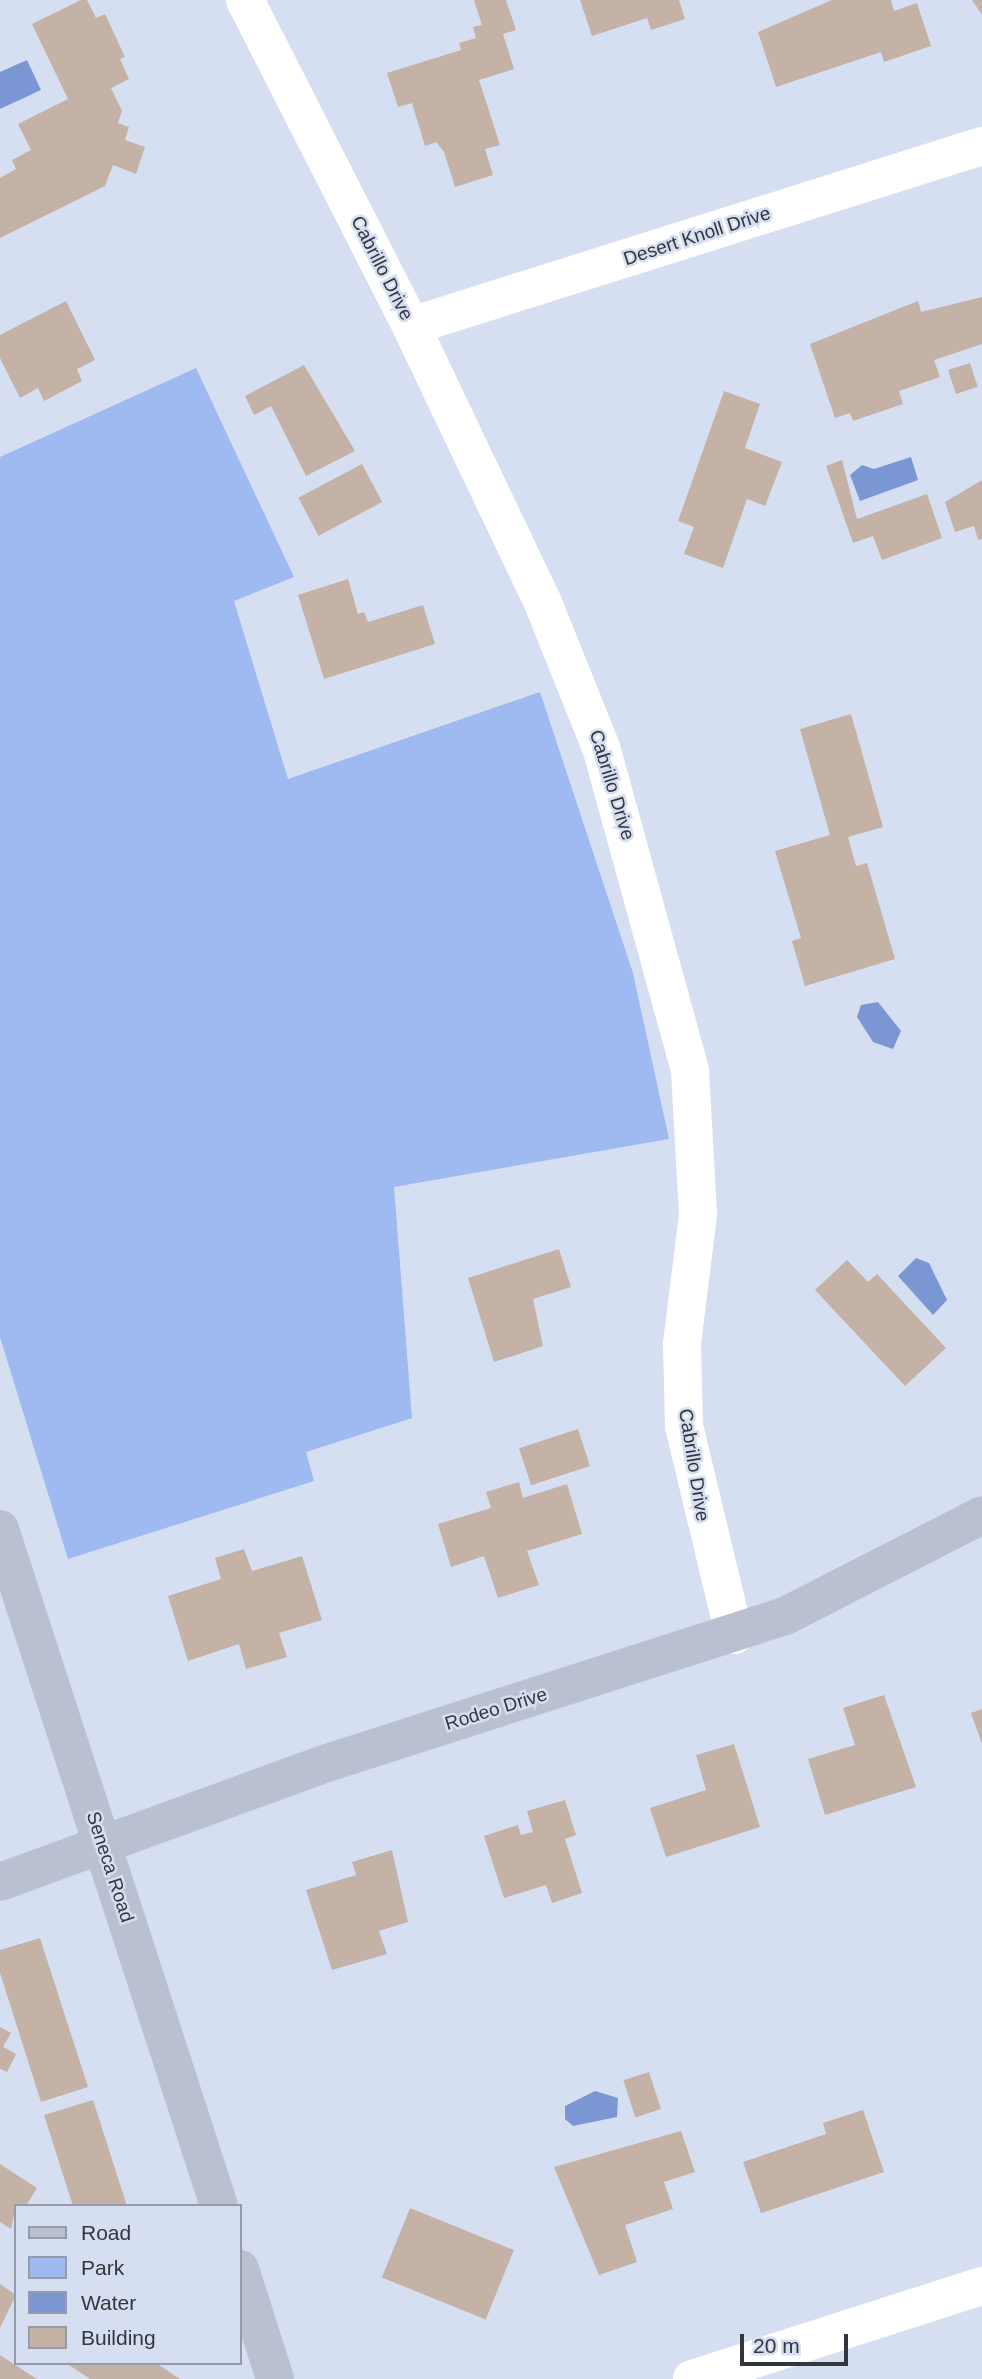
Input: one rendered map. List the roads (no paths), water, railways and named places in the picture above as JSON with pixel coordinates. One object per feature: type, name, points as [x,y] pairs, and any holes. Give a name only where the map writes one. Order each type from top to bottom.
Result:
[{"type":"street","name":"Cabrillo Drive","points":[[245,0],[411,326],[572,668],[666,966],[690,1071],[698,1149],[698,1215],[682,1344],[684,1426],[734,1635]]},
{"type":"street","name":"Desert Knoll Drive","points":[[411,326],[982,146]]},
{"type":"street","name":"Rodeo Drive","points":[[0,1882],[104,1849],[327,1763],[734,1635],[787,1615],[982,1515]]},
{"type":"street","name":"Seneca Road","points":[[0,1529],[218,2204]]},
{"type":"street","points":[[242,2275],[275,2379]]},
{"type":"street","points":[[692,2379],[982,2286]]},
{"type":"water","points":[[27,60],[41,90],[0,109],[0,72]]},
{"type":"water","points":[[911,457],[918,480],[860,501],[850,475],[862,465],[874,469]]},
{"type":"water","points":[[878,1002],[901,1031],[893,1049],[873,1042],[857,1017],[861,1005]]},
{"type":"water","points":[[916,1258],[929,1263],[947,1300],[933,1315],[898,1276]]},
{"type":"water","points":[[595,2091],[618,2098],[617,2117],[573,2126],[565,2119],[565,2106]]}]
